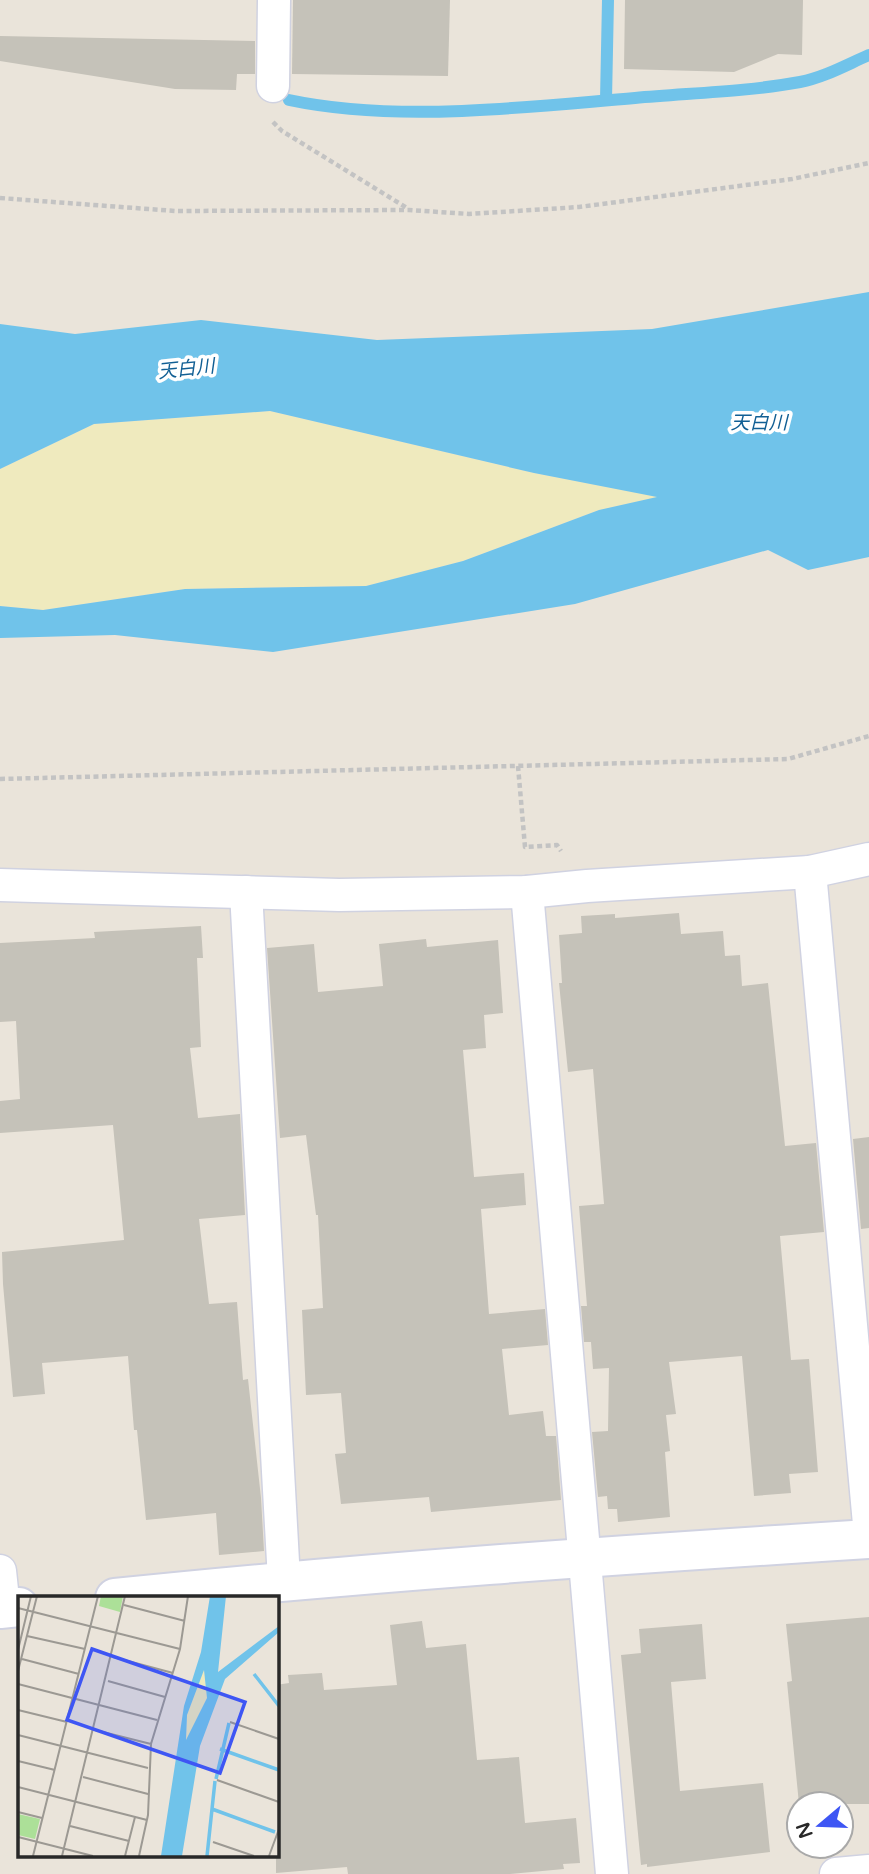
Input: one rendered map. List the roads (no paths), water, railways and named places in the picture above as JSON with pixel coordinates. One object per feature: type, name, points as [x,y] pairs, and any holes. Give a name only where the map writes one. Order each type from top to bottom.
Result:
[{"type":"street","points":[[273,86],[274,0]]},
{"type":"street","points":[[0,885],[339,895],[527,892],[810,872],[869,859]]},
{"type":"street","points":[[810,872],[869,1524]]},
{"type":"street","points":[[246,892],[284,1580]]},
{"type":"street","points":[[527,892],[612,1874]]},
{"type":"street","points":[[134,1596],[284,1580],[869,1539]]},
{"type":"street","points":[[0,1571],[8,1608]]},
{"type":"street","points":[[836,1874],[869,1871]]},
{"type":"water","name":"天白川","points":[[869,292],[869,557],[808,570],[768,550],[575,604],[273,652],[115,635],[0,638],[0,606],[43,610],[185,589],[366,586],[463,561],[599,510],[657,497],[534,473],[270,411],[94,424],[0,469],[0,324],[75,334],[201,320],[377,340],[652,329]]},
{"type":"waterway","points":[[606,100],[608,0]]},
{"type":"waterway","points":[[289,100],[331,107],[417,112],[550,105],[738,90],[800,82],[869,55]]}]
